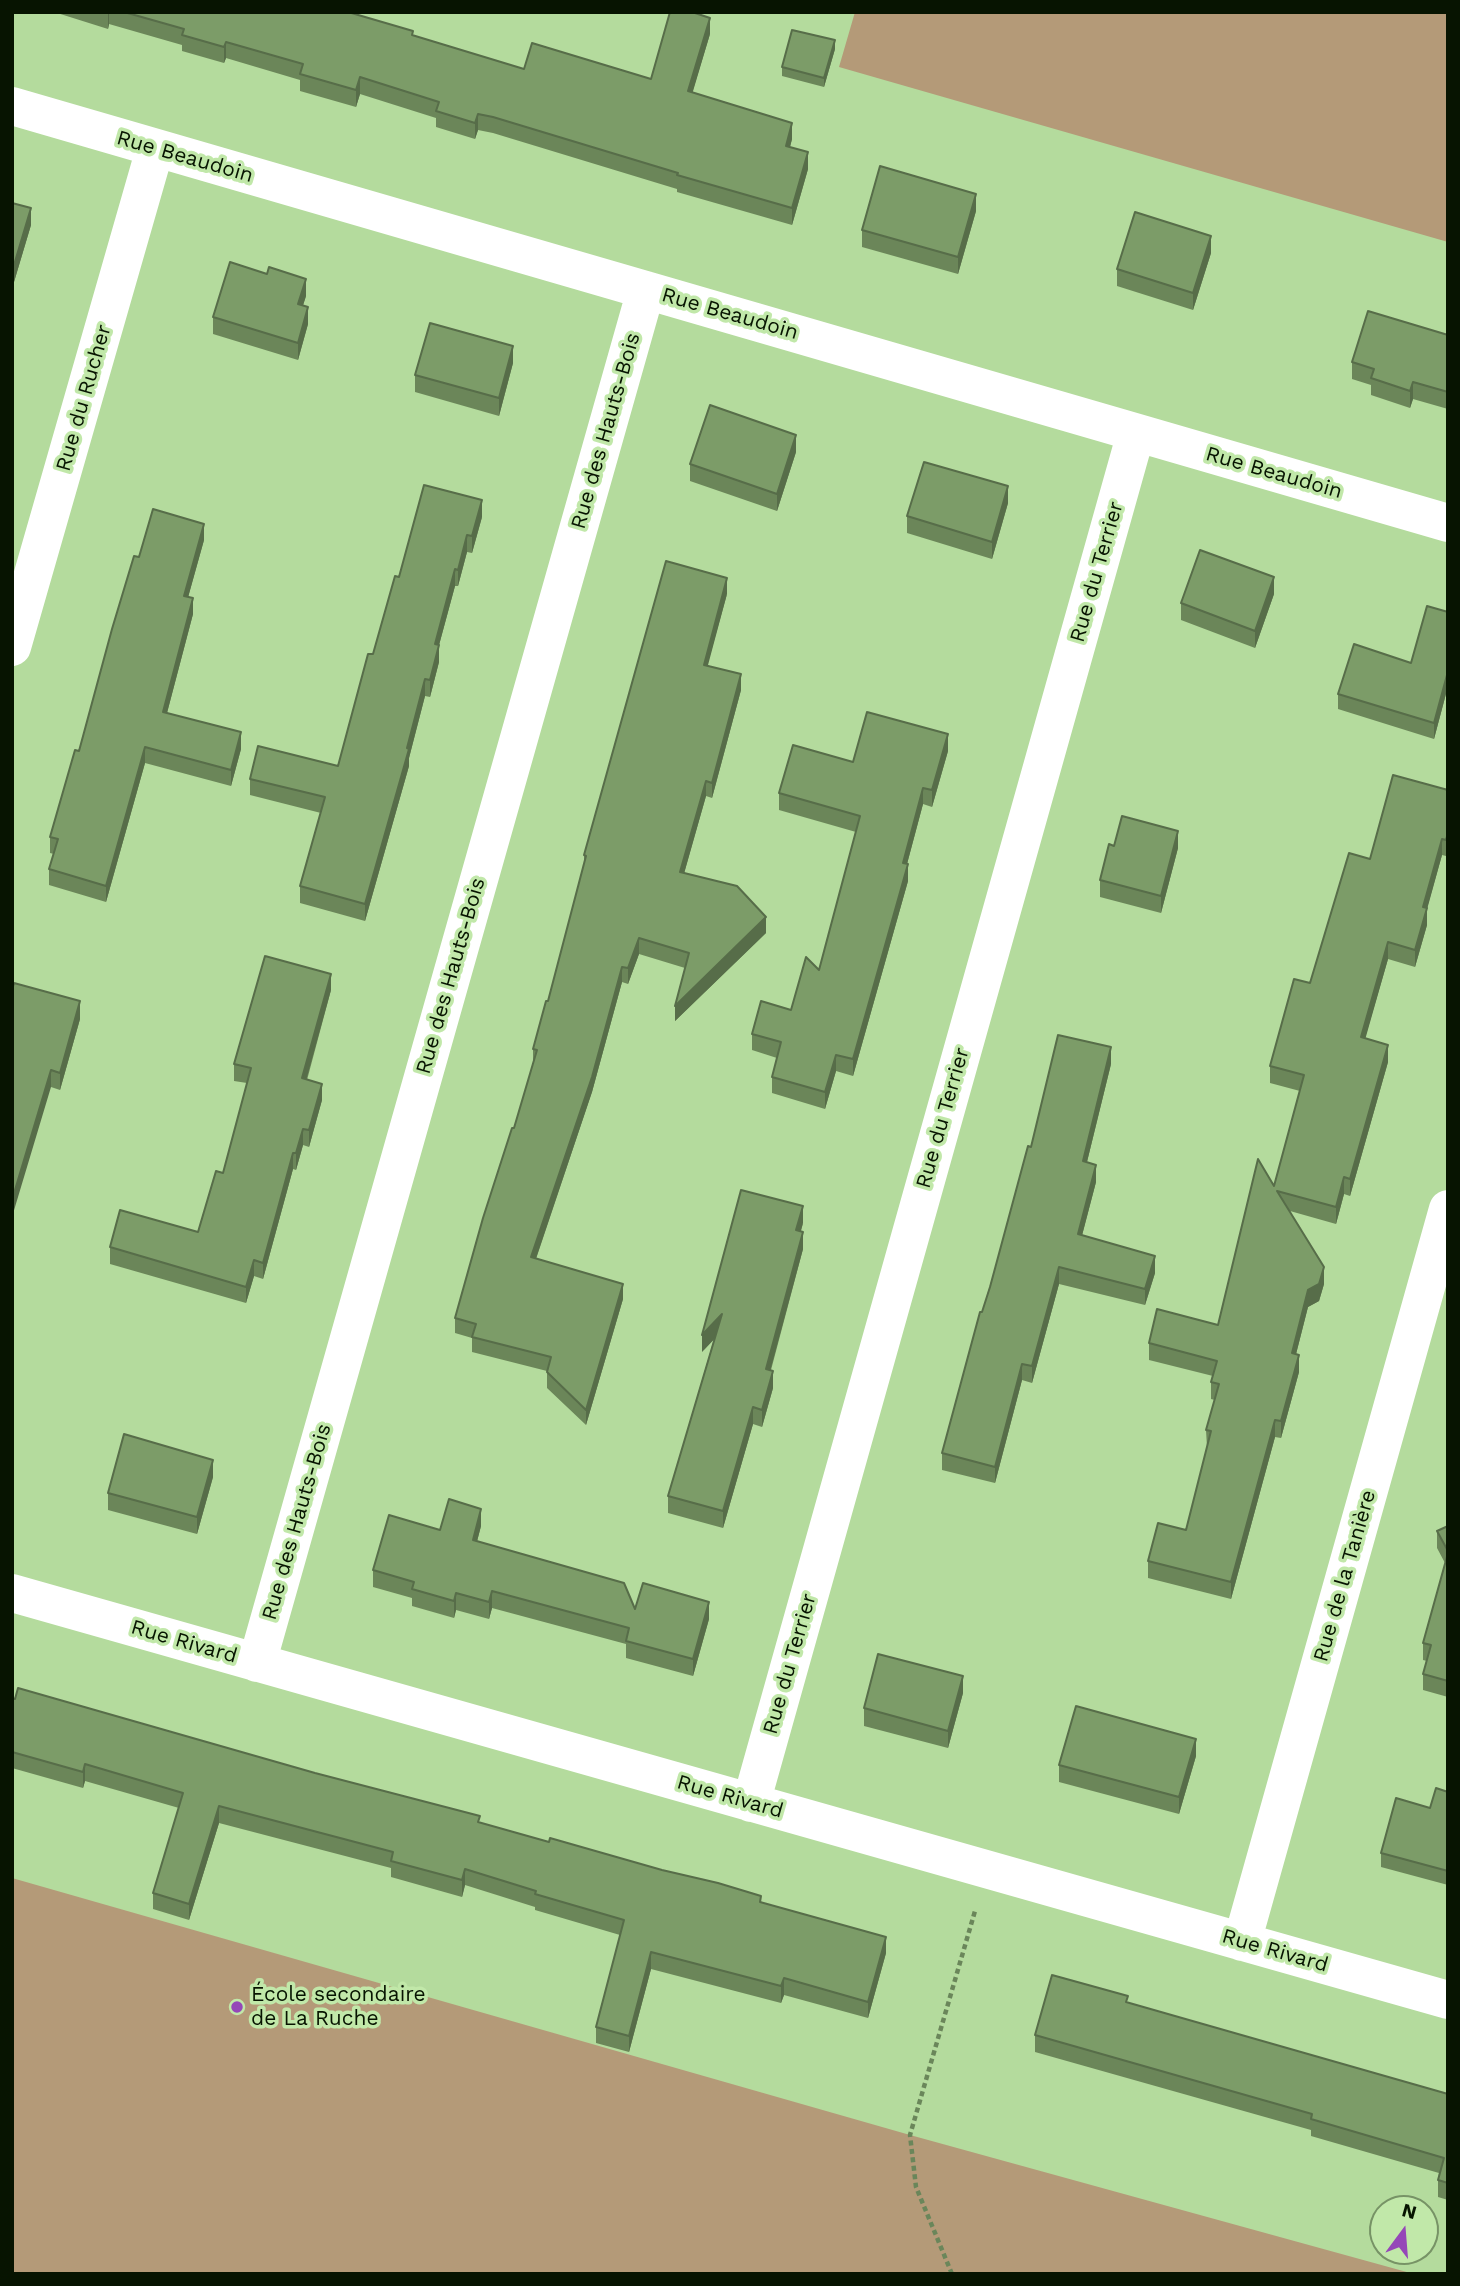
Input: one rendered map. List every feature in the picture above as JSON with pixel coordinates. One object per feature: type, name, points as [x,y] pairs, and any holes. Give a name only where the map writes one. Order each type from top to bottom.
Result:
[{"type":"street","name":"Rue Beaudoin","points":[[12,106],[1448,523]]},
{"type":"street","name":"Rue du Rucher","points":[[12,647],[155,149]]},
{"type":"street","name":"Rue des Hauts-Bois","points":[[257,1662],[646,290]]},
{"type":"street","name":"Rue du Terrier","points":[[751,1803],[1136,433]]},
{"type":"street","name":"Rue de la Tanière","points":[[1242,1942],[1448,1209]]},
{"type":"street","name":"Rue Rivard","points":[[12,1593],[1448,2000]]},
{"type":"path","points":[[952,2274],[916,2187],[910,2135],[988,1870]]},
{"type":"shaded area","points":[[855,12],[1448,12],[1448,242],[839,67]]},
{"type":"shaded area","name":"École secondaire de La Ruche","points":[[12,1878],[910,2135],[1369,2262],[1369,2265],[1381,2265],[1414,2274],[12,2274]]},
{"type":"building","points":[[124,12],[348,12],[413,31],[412,35],[524,69],[532,43],[651,79],[670,12],[692,12],[710,18],[688,91],[792,123],[786,146],[808,152],[792,208],[493,117],[478,114],[475,123],[436,111],[439,102],[360,77],[356,90],[300,74],[303,64],[226,42],[224,47],[182,35],[184,29]]},
{"type":"building","points":[[792,30],[835,40],[824,78],[782,67]]},
{"type":"building","points":[[880,166],[976,194],[958,257],[862,230]]},
{"type":"building","points":[[12,203],[31,208],[14,265],[12,264]]},
{"type":"building","points":[[1135,212],[1211,236],[1193,293],[1117,269]]},
{"type":"building","points":[[230,262],[267,274],[269,267],[306,279],[298,304],[308,307],[298,343],[213,317]]},
{"type":"building","points":[[1368,311],[1448,335],[1448,392],[1413,382],[1410,391],[1371,378],[1374,369],[1352,362]]},
{"type":"building","points":[[430,323],[513,346],[499,398],[415,375]]},
{"type":"building","points":[[710,405],[796,435],[777,494],[690,464]]},
{"type":"building","points":[[924,462],[1008,486],[992,542],[907,516]]},
{"type":"building","points":[[424,485],[482,500],[472,536],[467,535],[458,570],[455,569],[435,644],[439,645],[430,680],[425,679],[407,748],[409,749],[365,904],[300,886],[325,797],[250,779],[258,746],[338,766],[368,654],[373,654],[395,576],[399,577]]},
{"type":"building","points":[[153,509],[204,524],[184,596],[193,598],[163,712],[241,732],[231,770],[145,747],[106,886],[49,869],[58,839],[50,837],[75,750],[79,751],[134,556],[139,557]]},
{"type":"building","points":[[1200,550],[1274,577],[1255,631],[1181,603]]},
{"type":"building","points":[[666,561],[727,578],[704,665],[741,674],[712,783],[706,781],[680,872],[737,886],[766,917],[675,1006],[689,953],[639,938],[628,968],[622,967],[592,1077],[531,1257],[623,1284],[586,1410],[547,1372],[551,1357],[472,1337],[476,1324],[455,1318],[483,1218],[537,1050],[533,1049],[548,1001],[586,856],[584,855]]},
{"type":"building","points":[[1427,606],[1448,612],[1448,676],[1434,723],[1338,694],[1354,644],[1411,663]]},
{"type":"building","points":[[867,712],[948,734],[932,790],[923,788],[903,863],[908,864],[853,1059],[836,1055],[825,1092],[772,1077],[781,1042],[752,1034],[761,1001],[791,1010],[806,957],[819,970],[860,816],[779,793],[793,745],[853,762]]},
{"type":"building","points":[[1393,775],[1448,790],[1448,833],[1446,840],[1442,839],[1423,907],[1427,908],[1415,950],[1388,942],[1361,1037],[1388,1045],[1350,1179],[1344,1177],[1336,1207],[1277,1191],[1324,1267],[1319,1284],[1308,1290],[1292,1353],[1299,1355],[1281,1421],[1275,1420],[1231,1582],[1148,1561],[1158,1523],[1186,1530],[1211,1431],[1206,1430],[1219,1384],[1211,1382],[1217,1361],[1149,1343],[1157,1309],[1218,1325],[1258,1159],[1274,1186],[1304,1075],[1270,1066],[1294,979],[1310,983],[1349,853],[1370,859]]},
{"type":"building","points":[[1122,816],[1178,831],[1161,896],[1100,880],[1109,844],[1114,846]]},
{"type":"building","points":[[265,956],[331,974],[302,1078],[322,1084],[309,1130],[303,1129],[296,1153],[293,1153],[263,1263],[254,1260],[246,1287],[110,1247],[120,1210],[198,1232],[216,1171],[223,1173],[251,1068],[234,1064]]},
{"type":"building","points":[[14,983],[80,1001],[60,1073],[51,1070],[12,1200],[12,990]]},
{"type":"building","points":[[1058,1035],[1111,1047],[1083,1161],[1096,1165],[1078,1234],[1155,1256],[1145,1289],[1059,1267],[1032,1366],[1022,1364],[995,1467],[942,1453],[1028,1146],[1031,1147]]},
{"type":"building","points":[[741,1190],[803,1206],[796,1230],[803,1232],[766,1369],[773,1371],[762,1410],[753,1407],[723,1511],[668,1496],[722,1314],[702,1335]]},
{"type":"building","points":[[124,1434],[213,1460],[197,1517],[108,1493]]},
{"type":"building","points":[[449,1499],[481,1509],[473,1540],[624,1583],[635,1609],[643,1583],[709,1602],[693,1659],[626,1641],[629,1628],[492,1591],[489,1602],[456,1593],[454,1601],[412,1589],[414,1582],[373,1570],[389,1515],[440,1530]]},
{"type":"building","points":[[1448,1526],[1448,1551],[1437,1531]]},
{"type":"building","points":[[1448,1553],[1448,1681],[1423,1674],[1431,1645],[1423,1643]]},
{"type":"building","points":[[878,1654],[963,1676],[948,1731],[864,1708]]},
{"type":"building","points":[[18,1688],[315,1773],[480,1816],[478,1822],[549,1842],[550,1838],[718,1883],[761,1896],[760,1902],[886,1937],[868,2002],[784,1978],[781,1986],[651,1952],[629,2036],[596,2027],[624,1920],[535,1894],[536,1891],[465,1869],[462,1880],[391,1861],[393,1852],[219,1806],[189,1904],[153,1893],[183,1793],[85,1764],[83,1772],[12,1752],[12,1698],[15,1699]]},
{"type":"building","points":[[1076,1706],[1196,1739],[1179,1797],[1059,1765]]},
{"type":"building","points":[[1436,1788],[1448,1792],[1448,1871],[1381,1853],[1396,1798],[1430,1808]]},
{"type":"building","points":[[1052,1975],[1128,1996],[1126,2002],[1448,2094],[1448,2183],[1438,2180],[1444,2158],[1311,2119],[1312,2114],[1035,2035]]},
{"type":"place","name":"École secondaire de La Ruche","points":[[237,2007]]}]
